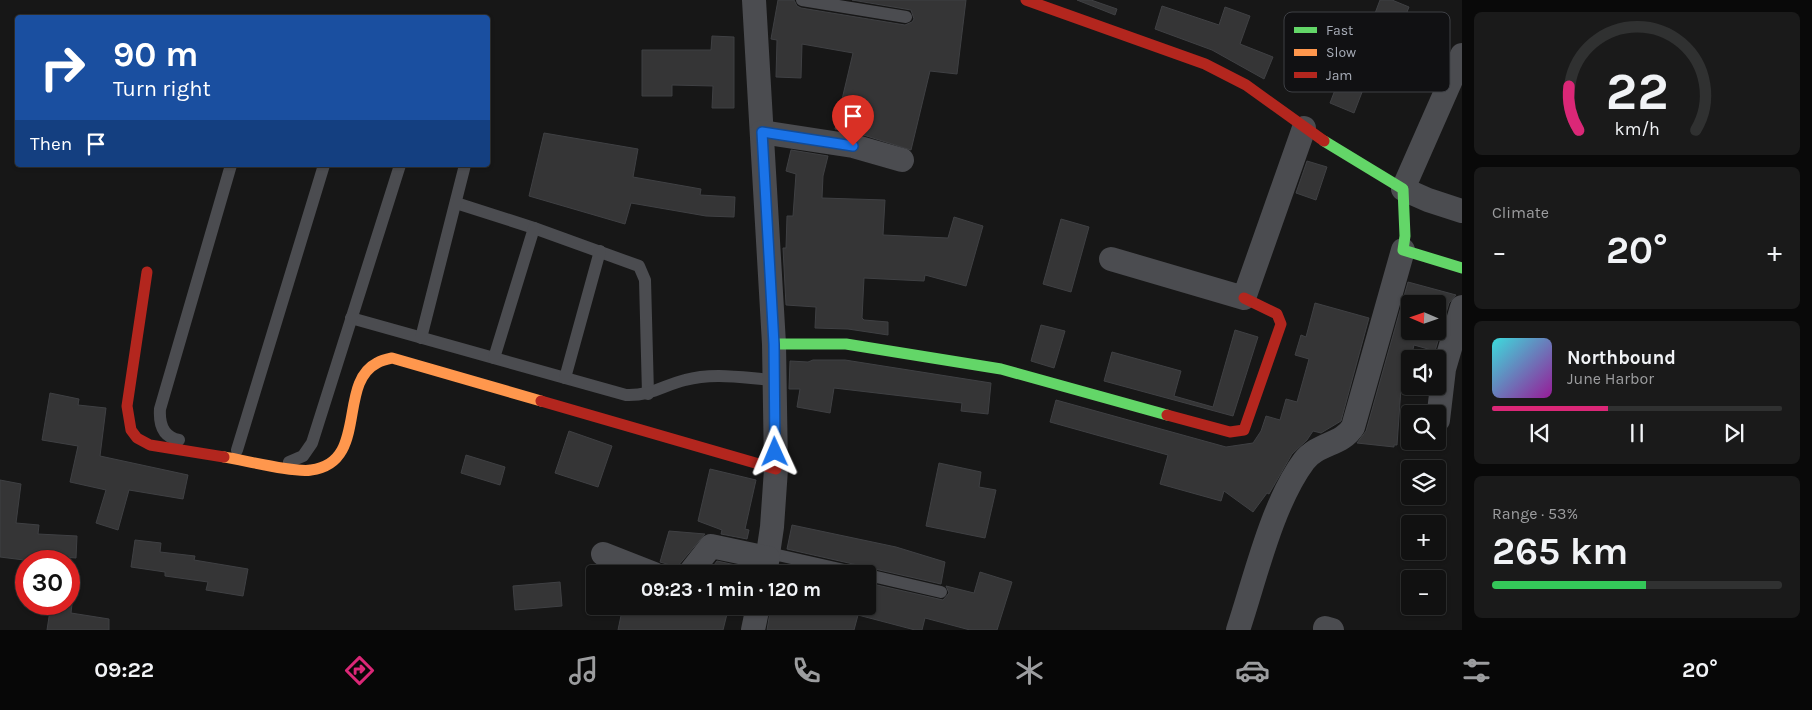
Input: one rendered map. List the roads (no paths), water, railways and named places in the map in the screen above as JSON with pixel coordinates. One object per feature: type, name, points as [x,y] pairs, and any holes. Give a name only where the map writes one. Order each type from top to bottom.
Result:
[{"type":"street","points":[[696,565],[711,546],[767,561],[776,469],[773,380],[774,344],[754,0]]},
{"type":"street","points":[[1026,0],[1205,64],[1246,84],[1304,128],[1403,189],[1428,200],[1462,211]]},
{"type":"street","points":[[1450,82],[1462,55]]},
{"type":"street","points":[[1238,630],[1276,516],[1295,474],[1311,452],[1346,436],[1353,427],[1404,250],[1403,189],[1446,92]]},
{"type":"street","points":[[1244,298],[1304,128]]},
{"type":"street","points":[[762,132],[853,146],[902,160]]},
{"type":"street","points":[[1404,250],[1462,268]]},
{"type":"street","points":[[774,344],[846,344],[1001,368],[1230,432],[1244,430],[1280,324],[1277,314],[1244,298],[1111,259]]},
{"type":"street","points":[[147,272],[126,406],[128,423],[132,434],[138,441],[150,445],[309,470],[323,468],[338,458],[344,445],[364,376],[371,366],[383,359],[392,358],[776,469]]},
{"type":"street","points":[[1440,405],[1444,369],[1462,307]]},
{"type":"street","points":[[603,554],[631,565]]},
{"type":"street","points":[[753,630],[756,615]]},
{"type":"lane","points":[[802,0],[906,16]]},
{"type":"lane","points":[[230,167],[160,409],[159,419],[166,434],[171,438],[289,462],[304,456],[312,443],[399,167]]},
{"type":"lane","points":[[237,450],[323,167]]},
{"type":"lane","points":[[421,338],[465,167]]},
{"type":"lane","points":[[456,203],[635,263],[643,272],[645,280],[648,394]]},
{"type":"lane","points":[[494,358],[534,228]]},
{"type":"lane","points":[[565,378],[600,251]]},
{"type":"lane","points":[[351,318],[626,395],[648,394],[684,380],[712,376],[773,380]]},
{"type":"lane","points":[[767,561],[796,565]]},
{"type":"lane","points":[[876,577],[941,592]]}]
